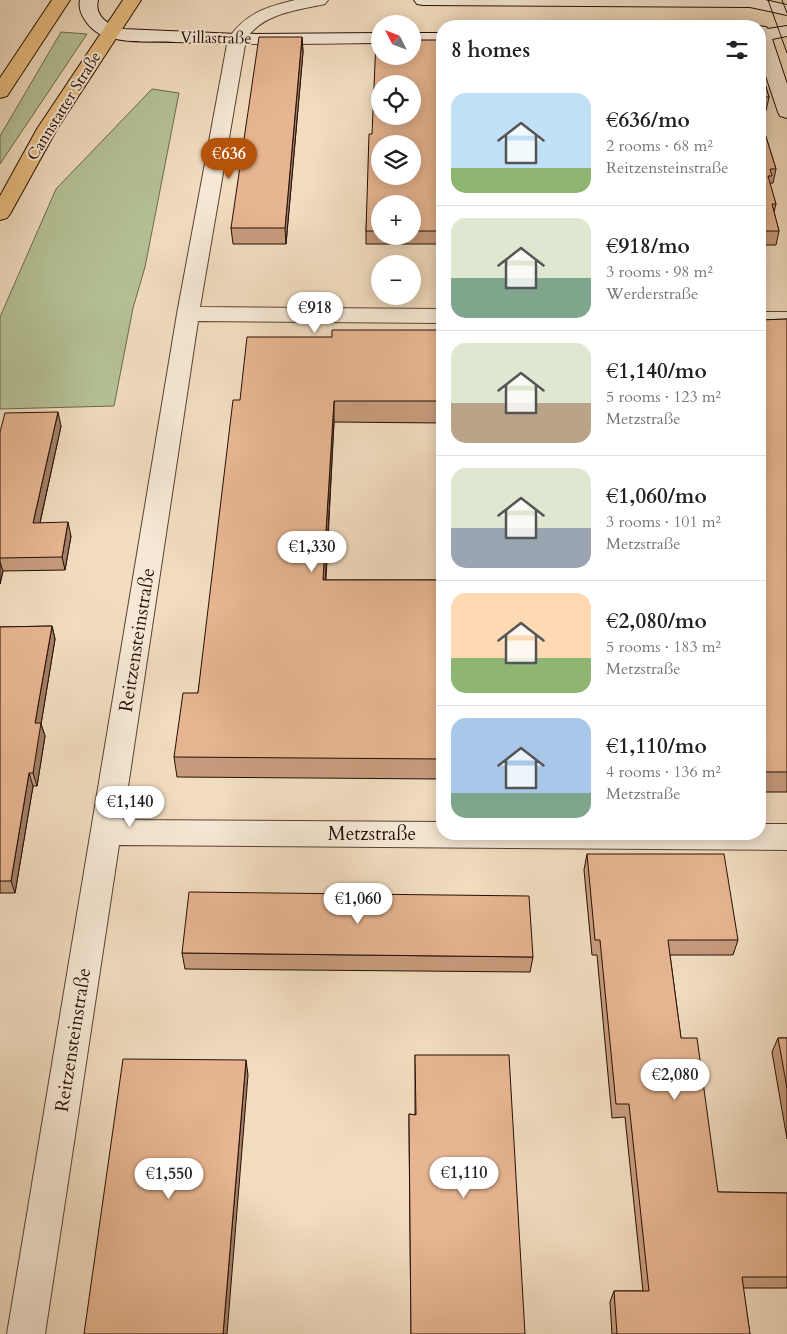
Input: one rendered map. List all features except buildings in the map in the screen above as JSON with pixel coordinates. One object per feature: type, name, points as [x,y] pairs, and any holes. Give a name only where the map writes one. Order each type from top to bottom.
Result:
[{"type":"main road","points":[[0,92],[61,0]]},
{"type":"main road","name":"Cannstatter Straße","points":[[0,214],[48,129],[132,0]]},
{"type":"street","points":[[89,0],[89,10],[95,22],[111,32]]},
{"type":"street","points":[[237,39],[241,31],[261,17],[285,8],[319,0]]},
{"type":"street","points":[[423,0],[749,1],[787,10]]},
{"type":"street","points":[[749,1],[756,20]]},
{"type":"street","points":[[766,32],[787,31]]},
{"type":"street","name":"Villastraße","points":[[111,32],[142,36],[237,39],[371,38]]},
{"type":"street","points":[[421,38],[436,38]]},
{"type":"street","name":"Reitzensteinstraße","points":[[26,1334],[188,314],[237,39]]},
{"type":"street","points":[[766,50],[787,112]]},
{"type":"street","points":[[188,314],[436,316]]},
{"type":"street","points":[[766,319],[787,319]]},
{"type":"street","name":"Metzstraße","points":[[107,832],[436,834]]},
{"type":"street","name":"Metzstraße","points":[[766,837],[787,837]]},
{"type":"green space","points":[[61,32],[87,34],[0,164],[0,136]]},
{"type":"green space","points":[[152,89],[179,93],[145,267],[133,308],[114,406],[0,409],[0,317],[56,189]]},
{"type":"tram line","points":[[768,0],[787,53]]},
{"type":"tram line","points":[[782,0],[787,13]]}]
